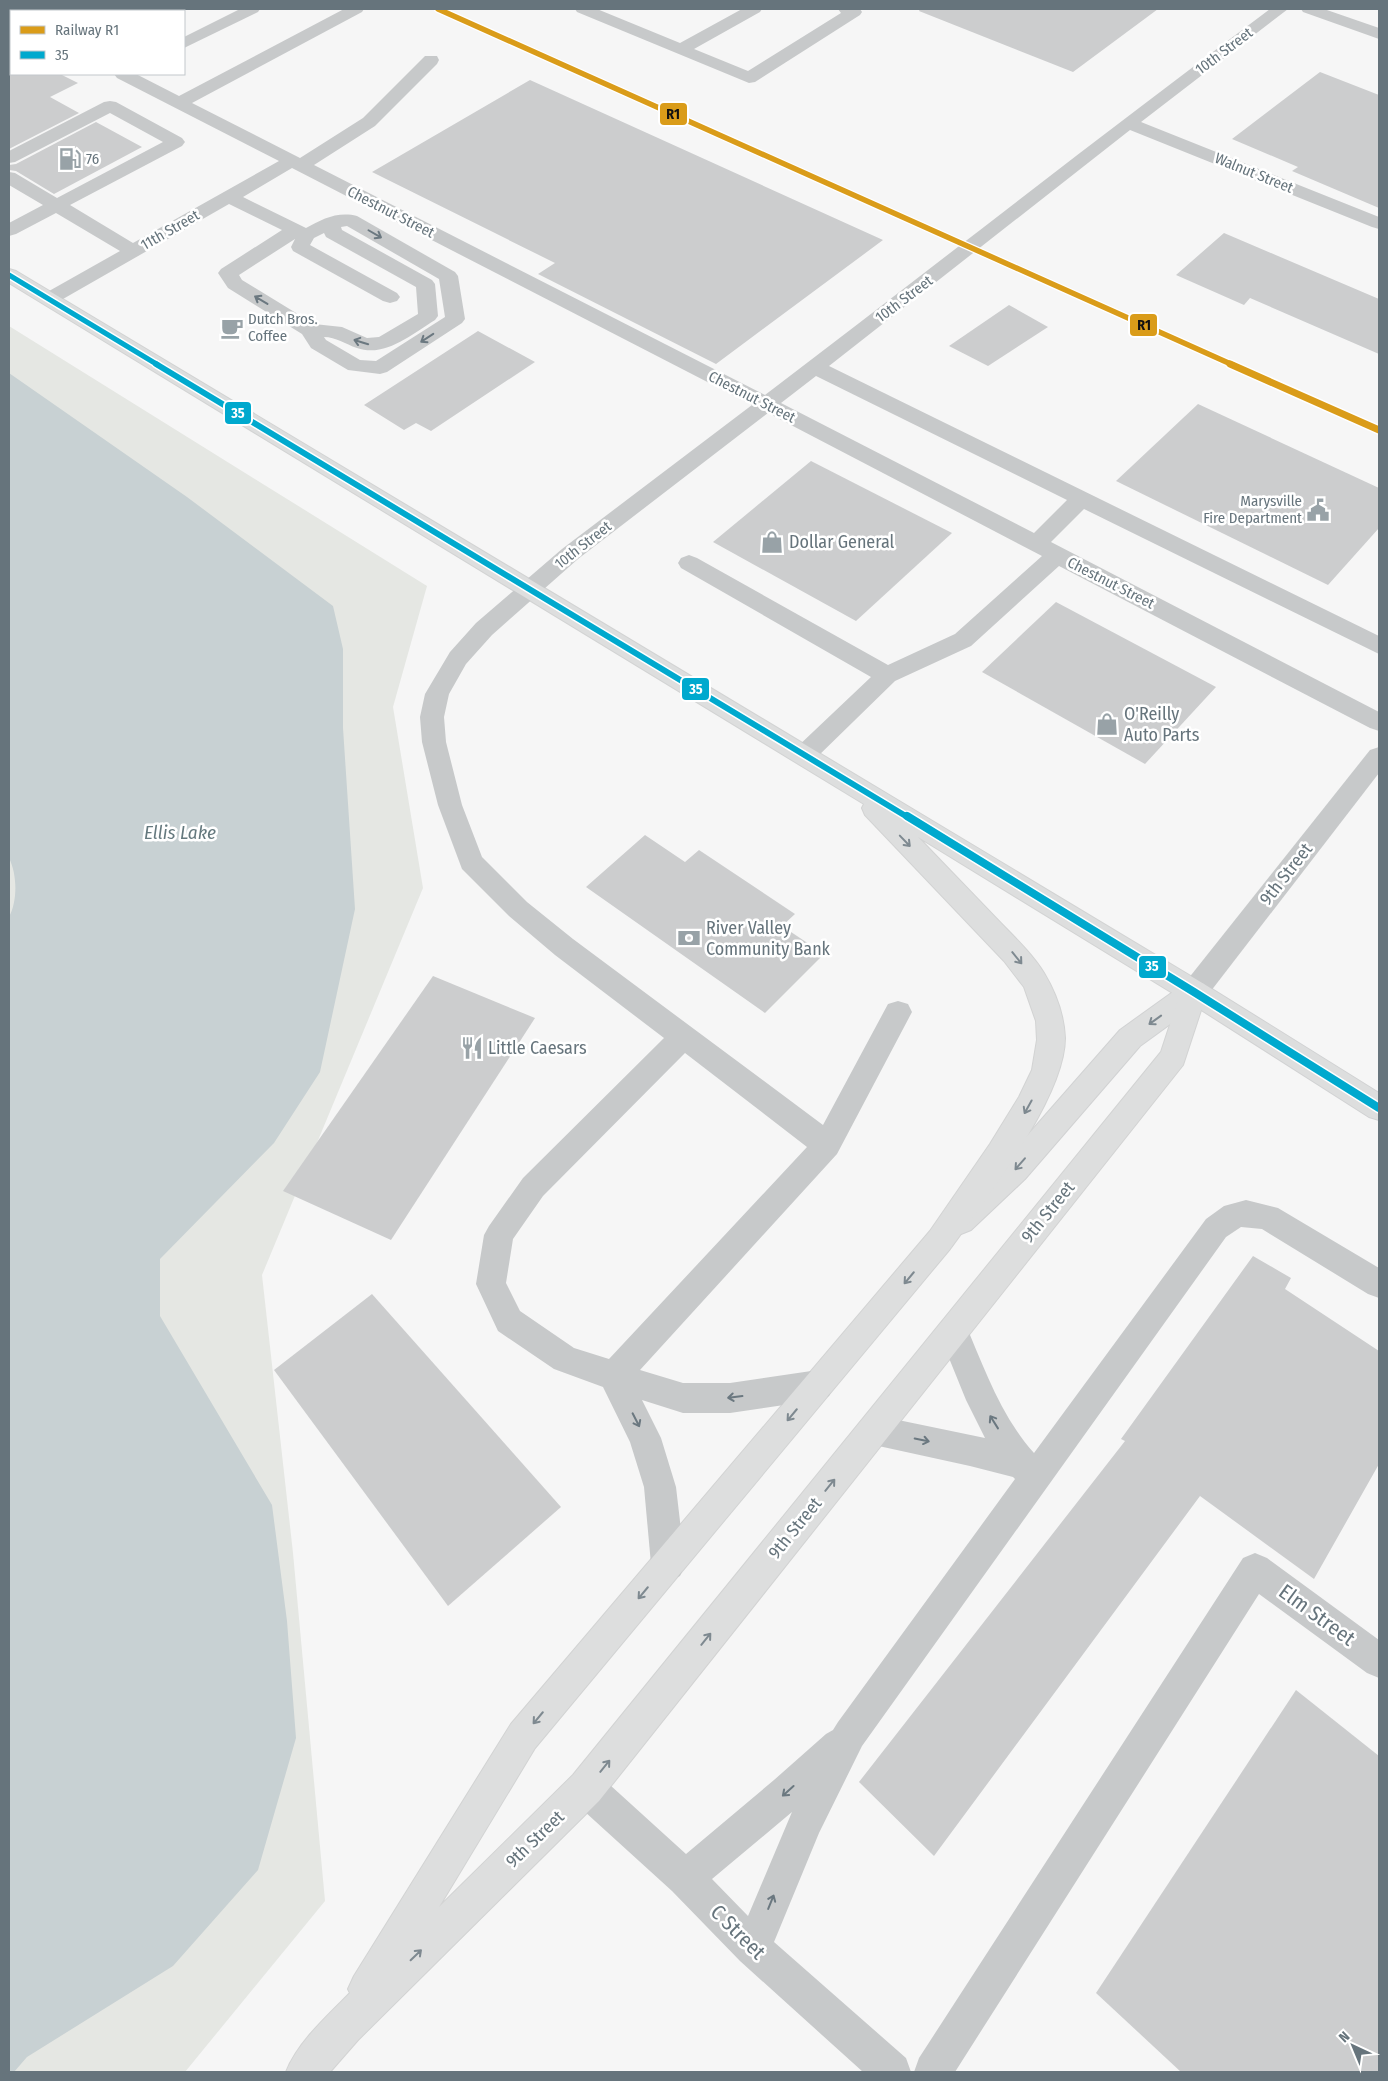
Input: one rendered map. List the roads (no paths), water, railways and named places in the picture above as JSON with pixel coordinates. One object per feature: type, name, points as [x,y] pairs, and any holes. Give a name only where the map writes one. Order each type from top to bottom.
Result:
[{"type":"main road","points":[[9,275],[847,780],[1194,992],[1379,1108]]},
{"type":"main road","points":[[847,780],[1013,953],[1034,980],[1050,1021],[1051,1040],[1046,1070],[1030,1105],[1000,1153],[940,1240]]},
{"type":"main road","name":"9th Street","points":[[344,2026],[523,1736],[940,1240],[1015,1170],[1130,1038],[1194,992]]},
{"type":"main road","name":"9th Street","points":[[306,2072],[344,2026],[586,1788],[1173,1057],[1194,992]]},
{"type":"street","points":[[185,42],[252,9]]},
{"type":"street","points":[[179,103],[356,9]]},
{"type":"street","points":[[583,9],[619,17],[682,50],[749,78],[854,12],[846,9]]},
{"type":"street","points":[[682,50],[754,9]]},
{"type":"street","name":"10th Street","points":[[827,1144],[564,947],[518,909],[471,862],[450,805],[434,742],[432,718],[437,694],[458,658],[484,629],[528,589],[970,248],[1128,123],[1280,9]]},
{"type":"street","points":[[1309,9],[1379,34]]},
{"type":"street","name":"11th Street","points":[[49,299],[229,197],[296,163],[369,122],[431,60]]},
{"type":"street","name":"Chestnut Street","points":[[124,75],[141,103],[179,103],[766,404],[1379,722]]},
{"type":"street","points":[[9,158],[110,106],[141,103],[176,142],[9,230]]},
{"type":"street","name":"Walnut Street","points":[[1128,123],[1379,223]]},
{"type":"street","points":[[9,177],[54,206],[133,252]]},
{"type":"street","points":[[229,197],[300,233]]},
{"type":"street","points":[[350,220],[448,276],[455,320],[380,368],[355,366],[318,344],[310,330],[235,284],[228,273],[300,233],[330,222],[350,220]]},
{"type":"street","points":[[310,330],[335,331],[364,344],[383,343],[428,316],[425,284],[333,232],[330,222]]},
{"type":"street","points":[[300,233],[300,247],[390,297]]},
{"type":"street","points":[[815,367],[1379,646]]},
{"type":"street","points":[[1036,544],[1081,499]]},
{"type":"street","points":[[804,755],[887,675],[963,640],[1057,555]]},
{"type":"street","points":[[689,563],[887,675]]},
{"type":"street","name":"9th Street","points":[[1194,992],[1379,756]]},
{"type":"street","points":[[614,1376],[827,1144],[898,1012]]},
{"type":"street","points":[[683,1037],[533,1187],[499,1235],[491,1284],[509,1322],[565,1359],[683,1398],[730,1398],[818,1385]]},
{"type":"street","points":[[753,1948],[806,1821],[850,1734],[1027,1470],[1216,1228],[1230,1216],[1248,1212],[1268,1217],[1379,1284]]},
{"type":"street","points":[[953,1332],[986,1408],[1027,1470]]},
{"type":"street","points":[[614,1376],[645,1438],[660,1487],[668,1564]]},
{"type":"street","points":[[874,1430],[970,1450],[1027,1470]]},
{"type":"street","name":"Elm Street","points":[[933,2072],[1255,1570],[1379,1661]]},
{"type":"street","points":[[685,1878],[787,1793],[850,1734]]},
{"type":"street","name":"C Street","points":[[586,1788],[685,1878],[753,1948],[892,2072]]},
{"type":"water","name":"Ellis Lake","points":[[9,373],[187,497],[333,606],[343,649],[343,728],[355,909],[320,1072],[274,1143],[160,1259],[160,1316],[272,1505],[287,1621],[296,1738],[258,1870],[173,1966],[27,2057],[14,2072],[9,2072],[9,917],[14,903],[15,879],[9,858]]},
{"type":"rail line","name":"R1","points":[[438,9],[1379,430]]},
{"type":"place","name":"76","points":[[70,159]]},
{"type":"place","name":"Dutch Bros. Coffee","points":[[232,328]]},
{"type":"place","name":"Marysville Fire Department","points":[[1318,510]]},
{"type":"place","name":"Dollar General","points":[[772,542]]},
{"type":"place","name":"O'Reilly Auto Parts","points":[[1107,724]]},
{"type":"place","name":"River Valley Community Bank","points":[[689,938]]},
{"type":"place","name":"Little Caesars","points":[[472,1048]]}]
